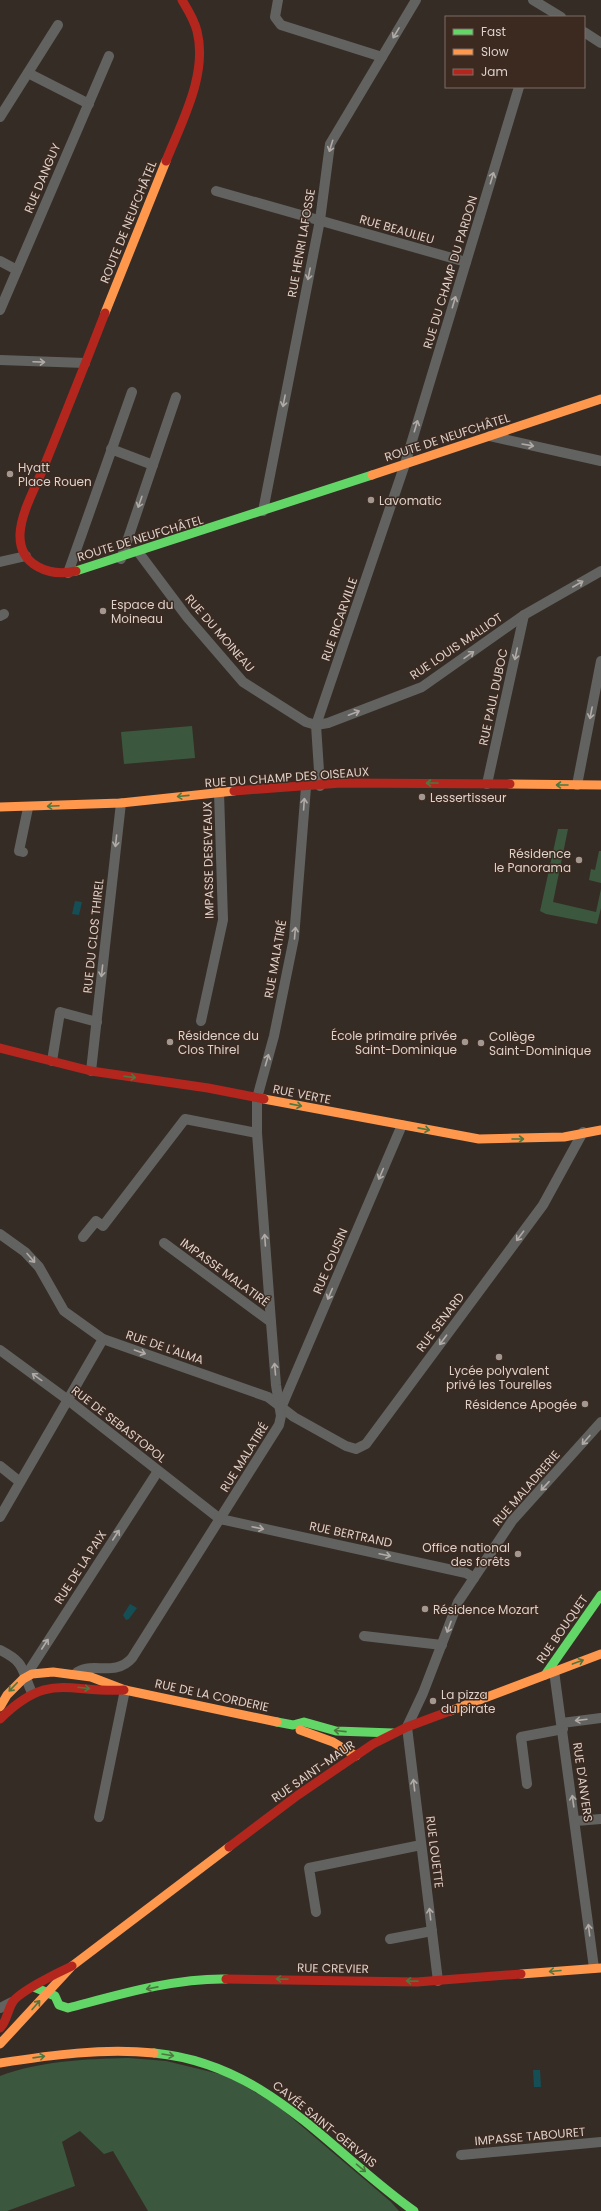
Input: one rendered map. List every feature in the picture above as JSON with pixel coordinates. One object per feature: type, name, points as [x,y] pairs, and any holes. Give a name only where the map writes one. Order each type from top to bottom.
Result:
[{"type":"street","name":"ROUTE DE NEUFCHÂTEL","points":[[182,0],[195,23],[198,39],[200,65],[196,85],[31,498],[20,534],[26,556],[41,570],[62,574],[121,559],[601,399]]},
{"type":"street","points":[[278,0],[275,16],[282,25],[382,57]]},
{"type":"street","name":"RUE HENRI LAFOSSE","points":[[263,511],[320,220],[330,144],[416,0]]},
{"type":"street","points":[[533,0],[558,16]]},
{"type":"street","points":[[540,16],[544,7]]},
{"type":"street","points":[[0,117],[58,25]]},
{"type":"street","points":[[585,33],[601,43]]},
{"type":"street","name":"RUE DANGUY","points":[[0,310],[109,56]]},
{"type":"street","points":[[28,73],[88,104]]},
{"type":"street","name":"RUE DU CHAMP DU PARDON","points":[[405,464],[519,88]]},
{"type":"street","name":"RUE BEAULIEU","points":[[216,191],[466,262]]},
{"type":"street","points":[[0,261],[17,270]]},
{"type":"street","points":[[0,360],[85,363]]},
{"type":"street","points":[[68,573],[132,392]]},
{"type":"street","points":[[121,559],[176,397]]},
{"type":"street","points":[[490,436],[601,461]]},
{"type":"street","points":[[111,450],[153,465]]},
{"type":"street","name":"RUE RICARVILLE","points":[[320,786],[316,725],[405,464]]},
{"type":"street","name":"RUE DU MOINEAU","points":[[139,553],[187,617],[243,682],[306,722],[316,725]]},
{"type":"street","points":[[0,562],[26,556]]},
{"type":"street","name":"RUE LOUIS MALLIOT","points":[[316,725],[328,722],[422,687],[524,615],[601,571]]},
{"type":"street","name":"RUE PAUL DUBOC","points":[[487,784],[524,615]]},
{"type":"street","points":[[577,785],[601,661]]},
{"type":"street","name":"RUE DU CHAMP DES OISEAUX","points":[[0,807],[28,808],[121,803],[219,792],[320,786],[341,783],[601,785]]},
{"type":"street","name":"RUE MALATIRÉ","points":[[75,1674],[79,1670],[118,1668],[126,1664],[279,1426],[281,1408],[276,1385],[271,1322],[257,1133],[257,1098],[274,1036],[294,938],[306,787]]},
{"type":"street","name":"IMPASSE DESEVEAUX","points":[[201,1022],[222,920],[219,792]]},
{"type":"street","name":"RUE DU CLOS THIREL","points":[[91,1071],[121,803]]},
{"type":"street","points":[[23,852],[19,851],[28,808]]},
{"type":"street","points":[[52,1061],[60,1012],[97,1022]]},
{"type":"street","name":"RUE VERTE","points":[[0,1048],[91,1071],[172,1082],[479,1139],[536,1139],[564,1137],[601,1130]]},
{"type":"street","points":[[83,1237],[96,1221],[103,1226],[185,1119],[257,1133]]},
{"type":"street","name":"RUE COUSIN","points":[[281,1408],[402,1125]]},
{"type":"street","name":"RUE SENARD","points":[[281,1408],[346,1446],[356,1449],[366,1444],[544,1205],[584,1132]]},
{"type":"street","name":"RUE DE L'ALMA","points":[[0,1234],[25,1252],[39,1267],[64,1311],[103,1339],[268,1397],[281,1408]]},
{"type":"street","name":"IMPASSE MALATIRÉ","points":[[164,1243],[271,1322]]},
{"type":"street","points":[[0,1517],[103,1339]]},
{"type":"street","name":"RUE DE SEBASTOPOL","points":[[0,1350],[68,1400],[220,1519]]},
{"type":"street","name":"RUE MALADRERIE","points":[[407,1727],[415,1714],[458,1602],[512,1521],[601,1422]]},
{"type":"street","points":[[0,1466],[20,1482]]},
{"type":"street","name":"RUE DE LA PAIX","points":[[24,1677],[158,1471]]},
{"type":"street","name":"RUE BERTRAND","points":[[220,1519],[466,1573],[474,1578]]},
{"type":"street","name":"RUE BOUQUET","points":[[543,1676],[601,1595]]},
{"type":"street","points":[[364,1636],[442,1644]]},
{"type":"street","points":[[0,1650],[16,1658],[22,1666],[24,1677],[32,1694]]},
{"type":"street","name":"RUE SAINT-MAUR","points":[[12,2002],[48,1976],[72,1966],[284,1804],[393,1733],[601,1654]]},
{"type":"street","name":"RUE DE LA CORDERIE","points":[[0,1707],[12,1687],[24,1677],[49,1670],[107,1681],[125,1690],[293,1725],[298,1729],[334,1742],[356,1756]]},
{"type":"street","name":"RUE D'ANVERS","points":[[554,1671],[598,1968]]},
{"type":"street","points":[[62,1685],[75,1674]]},
{"type":"street","name":"RUE DE LA CORDERIE","points":[[0,1719],[23,1698],[52,1686],[62,1685],[110,1692],[125,1690]]},
{"type":"street","points":[[99,1817],[125,1690]]},
{"type":"street","points":[[527,1784],[521,1737],[562,1726],[601,1718]]},
{"type":"street","name":"RUE DE LA CORDERIE","points":[[293,1725],[304,1722],[342,1732],[393,1733]]},
{"type":"street","name":"RUE LOUETTE","points":[[407,1727],[438,1981]]},
{"type":"street","points":[[576,1821],[601,1819]]},
{"type":"street","points":[[316,1912],[309,1868],[421,1845]]},
{"type":"street","points":[[390,1939],[432,1931]]},
{"type":"street","name":"RUE SAINT-MAUR","points":[[0,2044],[48,1991],[63,1978],[72,1966]]},
{"type":"street","name":"RUE CREVIER","points":[[48,1991],[56,1996],[59,2005],[68,2008],[152,1988],[213,1979],[438,1981],[598,1968]]},
{"type":"street","points":[[34,1986],[48,1991]]},
{"type":"street","points":[[0,2008],[12,2002]]},
{"type":"street","points":[[0,2028],[5,2023],[12,2002]]},
{"type":"street","name":"CAVÉE SAINT-GERVAIS","points":[[0,2062],[79,2052],[113,2051],[166,2054],[202,2062],[231,2072],[281,2102],[414,2211]]},
{"type":"street","name":"IMPASSE TABOURET","points":[[461,2155],[601,2142]]},
{"type":"green space","points":[[192,726],[195,758],[124,764],[121,732]]},
{"type":"green space","points":[[558,829],[568,829],[553,902],[596,912],[601,889],[601,908],[597,924],[546,914],[540,911]]},
{"type":"green space","points":[[599,851],[601,851],[601,883],[589,880],[591,869],[595,870]]},
{"type":"green space","points":[[128,2058],[166,2061],[228,2076],[278,2106],[391,2202],[399,2211],[148,2211],[113,2151],[104,2154],[80,2131],[62,2142],[75,2186],[7,2211],[0,2211],[0,2076],[47,2064],[79,2060]]},
{"type":"water","points":[[75,901],[82,902],[79,915],[72,914]]},
{"type":"water","points":[[130,1604],[137,1608],[129,1619],[126,1620],[123,1615]]},
{"type":"water","points":[[533,2070],[540,2070],[541,2087],[534,2087]]},
{"type":"traffic: fast","points":[[76,571],[372,475]]},
{"type":"traffic: fast","points":[[545,1675],[601,1595]]},
{"type":"traffic: fast","points":[[277,1722],[293,1725],[304,1722],[336,1731],[393,1733]]},
{"type":"traffic: fast","points":[[34,1987],[55,1996],[59,2005],[68,2008],[166,1984],[206,1979],[226,1979]]},
{"type":"traffic: fast","points":[[154,2053],[194,2060],[231,2074],[264,2092],[294,2113],[414,2211]]},
{"type":"traffic: slow","points":[[105,313],[166,161]]},
{"type":"traffic: slow","points":[[372,475],[601,399]]},
{"type":"traffic: slow","points":[[510,784],[601,785]]},
{"type":"traffic: slow","points":[[0,807],[121,803],[234,791]]},
{"type":"traffic: slow","points":[[264,1099],[479,1139],[564,1137],[601,1130]]},
{"type":"traffic: slow","points":[[450,1711],[601,1654]]},
{"type":"traffic: slow","points":[[0,1707],[7,1695],[23,1679],[32,1674],[53,1672],[91,1677],[125,1690],[277,1722]]},
{"type":"traffic: slow","points":[[300,1730],[333,1742],[356,1756]]},
{"type":"traffic: slow","points":[[0,2044],[72,1966],[229,1847]]},
{"type":"traffic: slow","points":[[521,1974],[601,1968]]},
{"type":"traffic: slow","points":[[0,2063],[77,2053],[115,2051],[154,2053]]},
{"type":"traffic: jam","points":[[166,161],[192,97],[199,64],[197,31],[193,19],[182,0]]},
{"type":"traffic: jam","points":[[76,571],[56,572],[38,567],[30,561],[25,554],[21,545],[20,534],[23,518],[32,492],[43,469],[105,313]]},
{"type":"traffic: jam","points":[[234,791],[341,783],[510,784]]},
{"type":"traffic: jam","points":[[0,1048],[91,1071],[208,1088],[264,1099]]},
{"type":"traffic: jam","points":[[0,1719],[17,1704],[32,1695],[46,1690],[59,1688],[124,1690]]},
{"type":"traffic: jam","points":[[229,1847],[298,1795],[373,1744],[407,1727],[450,1711]]},
{"type":"traffic: jam","points":[[0,2028],[16,1998],[39,1983],[72,1966]]},
{"type":"traffic: jam","points":[[226,1979],[417,1982],[521,1974]]},
{"type":"place","name":"Hyatt Place Rouen","points":[[10,474]]},
{"type":"place","name":"Lavomatic","points":[[371,500]]},
{"type":"place","name":"Espace du Moineau","points":[[103,611]]},
{"type":"place","name":"Lessertisseur","points":[[422,797]]},
{"type":"place","name":"Résidence le Panorama","points":[[579,860]]},
{"type":"place","name":"Résidence du Clos Thirel","points":[[170,1042]]},
{"type":"place","name":"École primaire privée Saint-Dominique","points":[[465,1042]]},
{"type":"place","name":"Collège Saint-Dominique","points":[[481,1043]]},
{"type":"place","name":"Lycée polyvalent privé les Tourelles","points":[[499,1357]]},
{"type":"place","name":"Résidence Apogée","points":[[585,1404]]},
{"type":"place","name":"Office national des forêts","points":[[518,1554]]},
{"type":"place","name":"Résidence Mozart","points":[[425,1609]]},
{"type":"place","name":"La pizza du pirate","points":[[433,1701]]}]
